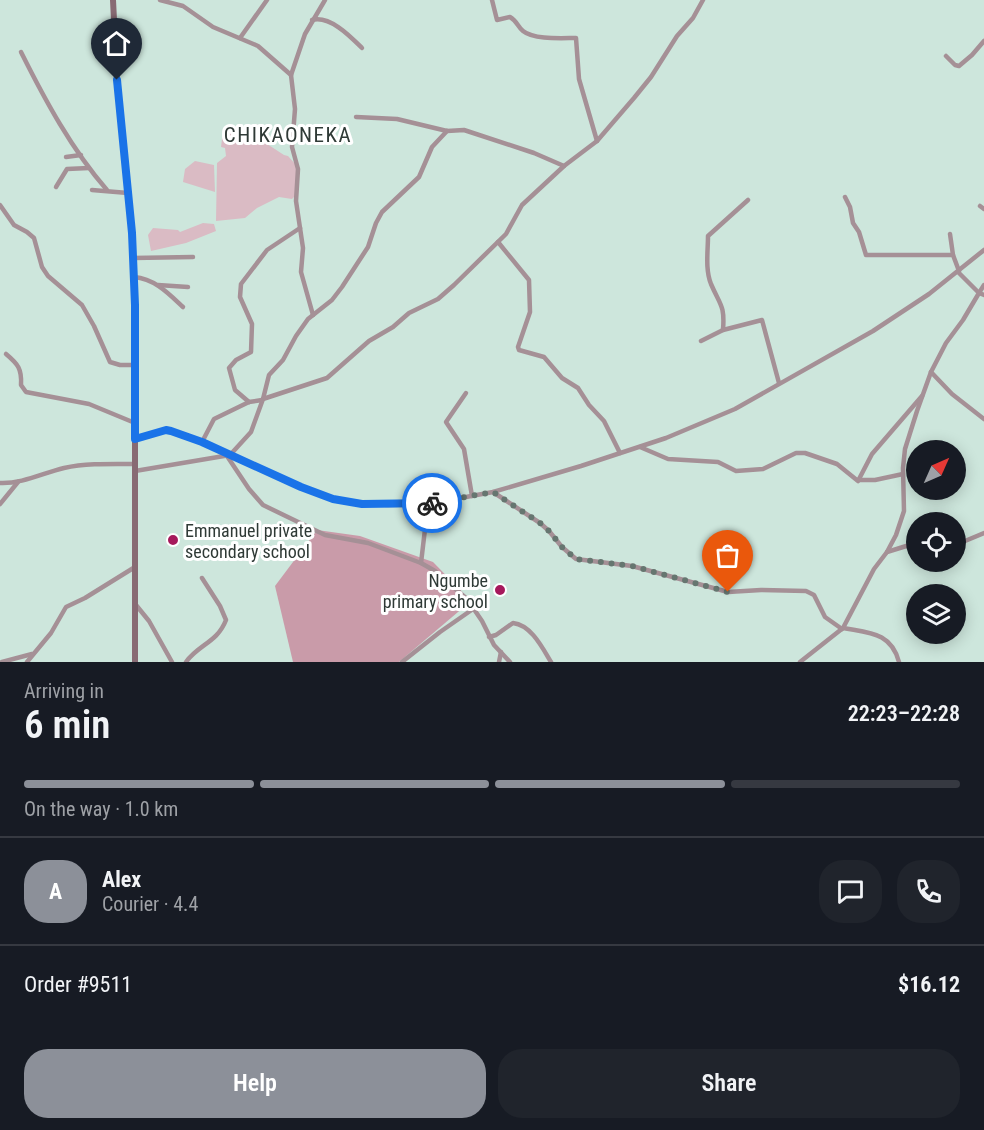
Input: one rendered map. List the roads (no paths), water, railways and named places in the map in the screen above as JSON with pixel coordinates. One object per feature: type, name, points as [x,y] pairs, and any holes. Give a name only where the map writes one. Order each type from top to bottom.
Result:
[{"type":"main road","points":[[113,0],[117,80],[134,277],[135,662]]},
{"type":"street","points":[[160,0],[183,6],[213,27],[261,48],[291,75]]},
{"type":"street","points":[[240,38],[267,0]]},
{"type":"street","points":[[312,315],[301,272],[303,248],[296,201],[298,169],[292,147],[295,109],[291,75],[301,44],[312,20],[325,0]]},
{"type":"street","points":[[492,0],[497,20],[510,17],[530,35],[576,38],[581,86],[597,141]]},
{"type":"street","points":[[202,442],[214,419],[249,402],[327,378],[369,341],[393,327],[410,313],[438,299],[498,242],[517,218],[522,205],[564,166],[597,141],[651,77],[703,0]]},
{"type":"street","points":[[312,20],[320,19],[328,22],[363,48]]},
{"type":"street","points":[[946,56],[959,66],[984,41]]},
{"type":"street","points":[[21,52],[52,110],[89,168],[107,190]]},
{"type":"street","points":[[356,117],[397,119],[447,131],[464,129],[564,166]]},
{"type":"street","points":[[135,471],[229,455],[250,432],[267,379],[284,360],[312,315],[337,294],[368,247],[382,212],[419,177],[432,147],[447,131]]},
{"type":"street","points":[[66,157],[81,155]]},
{"type":"street","points":[[56,187],[67,169],[89,168]]},
{"type":"street","points":[[92,190],[128,193]]},
{"type":"street","points":[[844,197],[867,256],[953,255]]},
{"type":"street","points":[[723,330],[724,310],[707,270],[708,236],[748,200]]},
{"type":"street","points":[[0,205],[14,225],[34,238],[42,267],[48,276],[82,305],[110,362],[135,365]]},
{"type":"street","points":[[249,402],[235,390],[229,368],[236,360],[251,352],[252,324],[240,297],[241,284],[267,250],[300,228]]},
{"type":"street","points":[[950,234],[958,271],[982,294]]},
{"type":"street","points":[[498,242],[529,280],[530,312],[519,350],[544,357],[561,378],[578,388],[604,422],[620,453]]},
{"type":"street","points":[[135,439],[167,430],[202,442],[301,487],[333,499],[362,504],[428,504],[493,492],[640,447],[735,409],[873,331],[984,250]]},
{"type":"street","points":[[133,258],[193,257]]},
{"type":"street","points":[[134,277],[146,279],[158,285],[183,307]]},
{"type":"street","points":[[158,285],[188,287]]},
{"type":"street","points":[[800,662],[843,628],[874,569],[887,552],[903,518],[905,449],[923,394],[946,343],[982,294],[984,285]]},
{"type":"street","points":[[701,341],[723,330],[762,320],[779,383]]},
{"type":"street","points":[[6,354],[19,366],[22,374],[21,385],[26,392],[89,404],[135,423]]},
{"type":"street","points":[[931,372],[952,394],[984,419]]},
{"type":"street","points":[[466,393],[446,422],[464,449],[472,496]]},
{"type":"street","points":[[859,480],[872,454],[923,394]]},
{"type":"street","points":[[640,447],[668,459],[718,462],[736,471],[763,469],[800,453],[837,464],[859,480],[875,480],[903,474]]},
{"type":"street","points":[[229,455],[249,489],[263,505],[325,535],[336,539],[368,543],[421,563],[454,586],[473,609],[489,637],[510,662]]},
{"type":"street","points":[[0,483],[18,482],[66,468],[135,464]]},
{"type":"street","points":[[0,504],[18,482]]},
{"type":"street","points":[[493,492],[540,523],[576,559],[632,566],[728,592],[806,591],[814,596],[825,617],[843,628],[883,637],[893,646],[898,662]]},
{"type":"street","points":[[421,563],[429,513],[428,504]]},
{"type":"street","points":[[966,540],[984,533]]},
{"type":"street","points":[[887,552],[906,546]]},
{"type":"street","points":[[27,662],[51,633],[66,607],[135,567]]},
{"type":"street","points":[[186,662],[196,649],[214,638],[225,620],[220,606],[202,578]]},
{"type":"street","points":[[136,605],[149,621],[172,662]]},
{"type":"street","points":[[402,662],[473,609]]},
{"type":"street","points":[[489,637],[513,623],[522,625],[536,637],[550,662]]},
{"type":"street","points":[[499,662],[501,652]]},
{"type":"street","points":[[2,662],[32,654]]},
{"type":"place","name":"Emmanuel private secondary school","points":[[173,540]]},
{"type":"place","name":"Ngumbe primary school","points":[[500,590]]},
{"type":"district","name":"CHIKAONEKA","points":[[288,135]]}]
